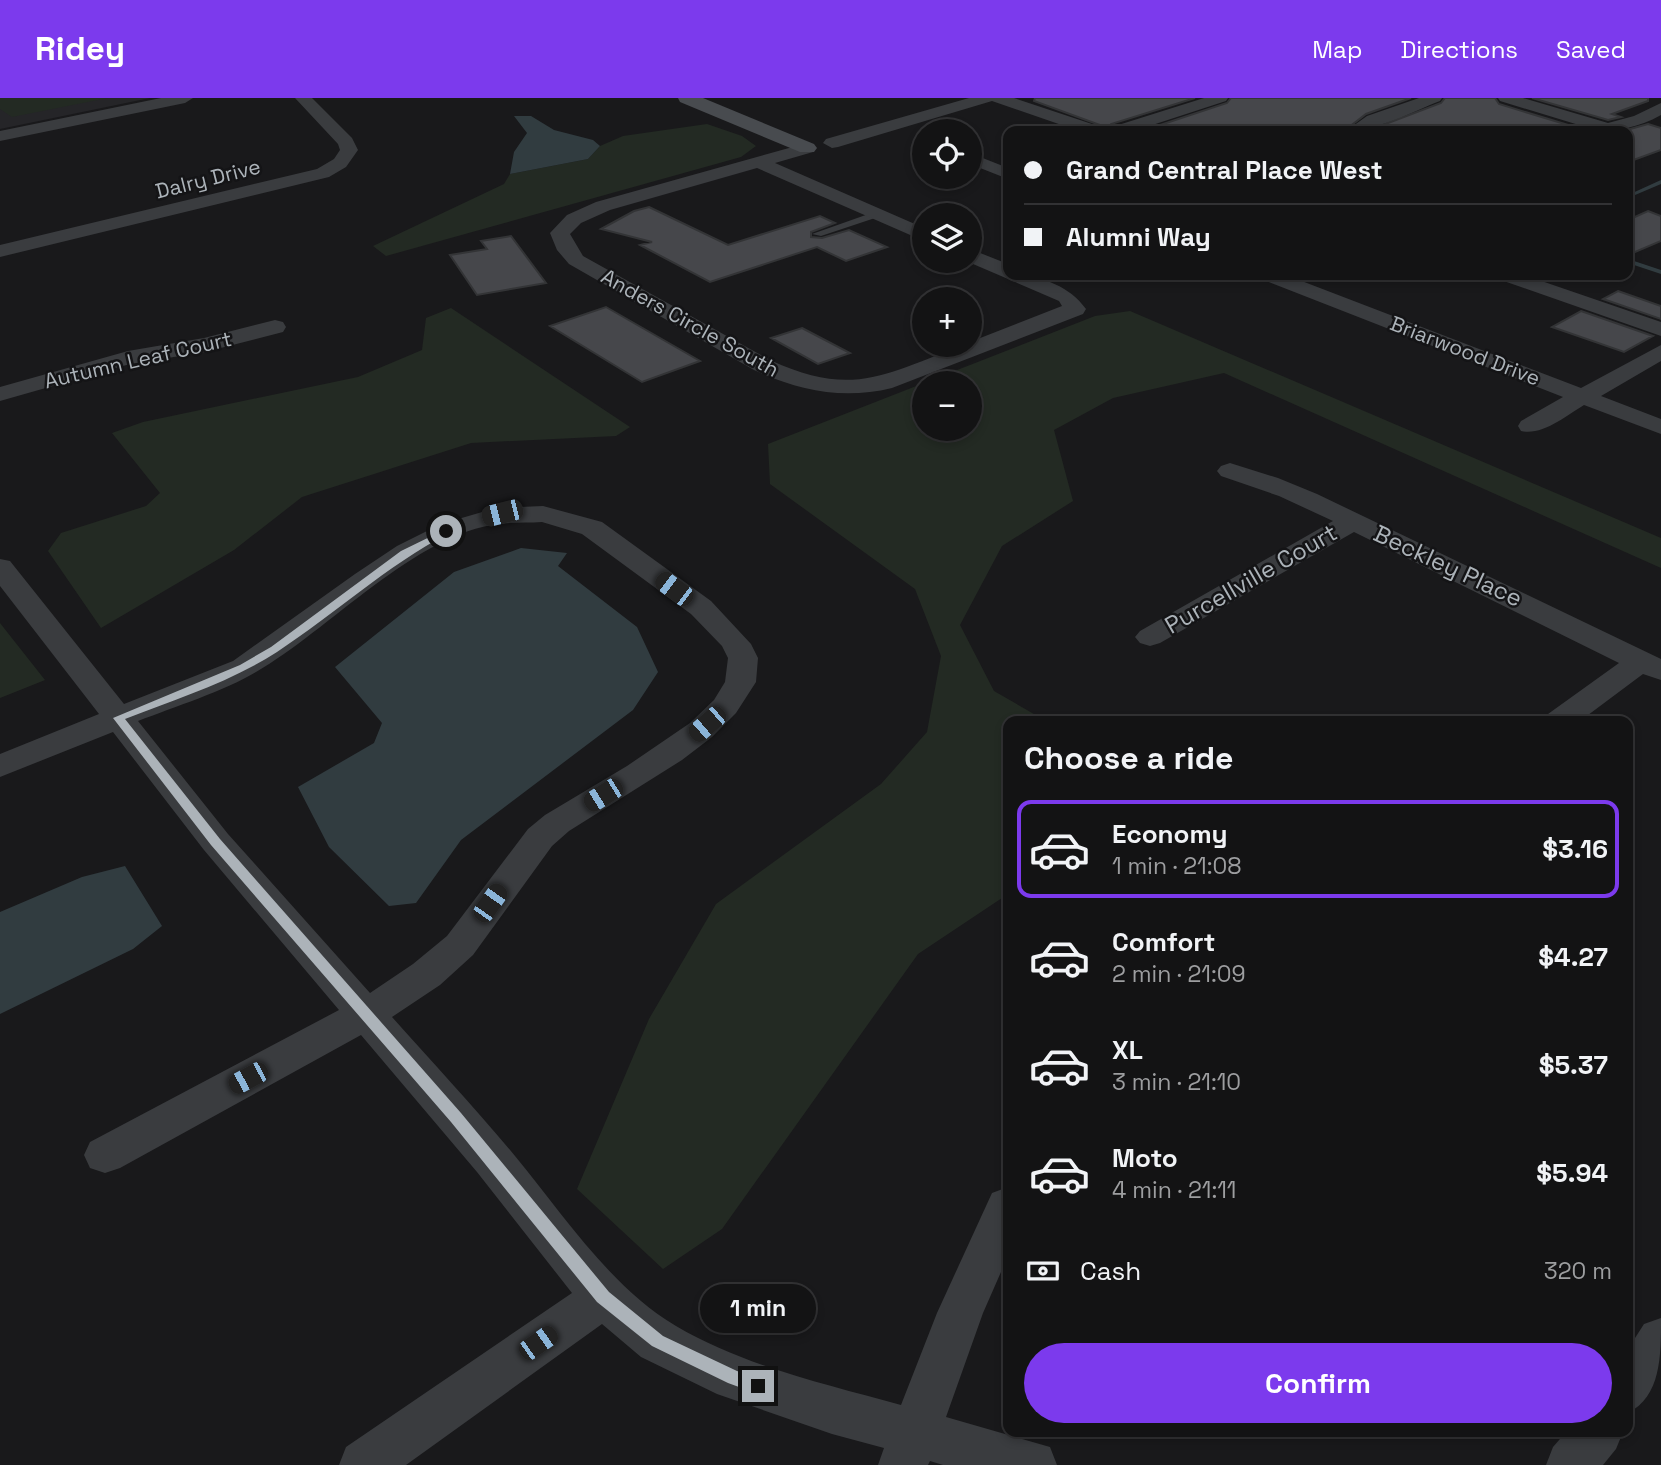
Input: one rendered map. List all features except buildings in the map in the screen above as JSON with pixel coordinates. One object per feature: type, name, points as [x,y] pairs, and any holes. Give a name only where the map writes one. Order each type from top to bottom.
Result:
[{"type":"street","points":[[0,136],[185,98]]},
{"type":"street","name":"Dalry Drive","points":[[0,251],[323,173],[340,163],[349,150],[346,142],[303,98]]},
{"type":"street","points":[[687,98],[807,148]]},
{"type":"street","points":[[832,143],[986,98]]},
{"type":"street","points":[[998,98],[1080,126]]},
{"type":"street","points":[[1133,126],[1220,98]]},
{"type":"street","points":[[1363,126],[1434,98]]},
{"type":"street","points":[[1506,98],[1592,126]]},
{"type":"street","points":[[1618,126],[1640,120],[1661,108]]},
{"type":"street","points":[[889,127],[912,136]]},
{"type":"street","points":[[758,162],[807,148]]},
{"type":"street","points":[[758,162],[912,230]]},
{"type":"street","name":"Anders Circle South","points":[[758,162],[603,206],[565,226],[560,233],[576,260],[762,365],[808,384],[844,388],[874,385],[910,375],[1075,309],[1066,298],[1026,280]]},
{"type":"street","points":[[982,164],[1003,172]]},
{"type":"street","points":[[982,260],[1003,270]]},
{"type":"street","name":"Briarwood Drive","points":[[1281,280],[1661,427]]},
{"type":"street","points":[[1519,280],[1661,329]]},
{"type":"street","name":"Autumn Leaf Court","points":[[0,394],[128,358],[205,345],[275,327]]},
{"type":"street","points":[[1530,426],[1661,352]]},
{"type":"street","name":"Beckley Place","points":[[1230,471],[1261,479],[1353,521],[1651,666]]},
{"type":"street","points":[[0,766],[244,667],[275,649],[405,553],[446,531],[502,513],[537,512],[570,519],[592,528],[701,609],[737,642],[743,658],[743,670],[735,695],[718,715],[669,754],[559,822],[534,841],[460,947],[442,963],[367,1013],[105,1155]]},
{"type":"street","name":"Purcellville Court","points":[[1150,637],[1353,521]]},
{"type":"street","points":[[0,567],[216,842],[492,1159],[603,1297],[657,1341],[734,1378],[832,1410],[909,1448],[1032,1465]]},
{"type":"street","points":[[1567,716],[1651,666]]},
{"type":"street","points":[[909,1448],[960,1313],[1003,1217]]},
{"type":"street","points":[[364,1465],[603,1297]]},
{"type":"street","points":[[1633,1382],[1661,1340]]},
{"type":"street","points":[[1571,1465],[1594,1437]]},
{"type":"lane","points":[[817,234],[877,214]]},
{"type":"shaded area","points":[[0,98],[150,98],[0,129]]},
{"type":"shaded area","points":[[0,98],[108,98],[12,117],[0,109]]},
{"type":"shaded area","points":[[514,116],[531,116],[554,130],[593,140],[600,146],[588,159],[510,174],[514,152],[527,133]]},
{"type":"shaded area","points":[[707,124],[742,136],[756,146],[741,157],[386,256],[373,246],[504,184],[510,174],[588,159],[600,146],[623,136]]},
{"type":"shaded area","points":[[451,308],[630,427],[616,436],[471,443],[302,497],[234,550],[101,628],[48,551],[61,533],[146,506],[160,493],[112,433],[143,422],[358,377],[422,350],[426,318]]},
{"type":"shaded area","points":[[1130,311],[1661,538],[1661,568],[1224,373],[1113,398],[1054,430],[1073,501],[1002,546],[960,625],[994,691],[1037,716],[1003,716],[1003,897],[918,954],[722,1229],[663,1269],[577,1189],[649,1019],[716,904],[881,784],[927,732],[941,656],[915,589],[770,484],[768,444],[912,388],[912,441],[982,441],[982,371],[954,371],[1095,316]]},
{"type":"shaded area","points":[[521,548],[567,553],[558,566],[637,627],[658,672],[633,710],[461,840],[416,903],[389,906],[329,847],[298,787],[374,743],[382,723],[335,667],[454,572]]},
{"type":"shaded area","points":[[0,623],[45,680],[0,698]]},
{"type":"shaded area","points":[[125,866],[162,926],[133,949],[0,1014],[0,912],[82,877]]},
{"type":"waterway","points":[[1633,195],[1661,182]]},
{"type":"waterway","points":[[1633,263],[1661,272]]},
{"type":"route","points":[[446,531],[405,553],[275,649],[244,667],[118,718],[216,842],[492,1159],[603,1297],[657,1341],[734,1378],[758,1386]]}]
